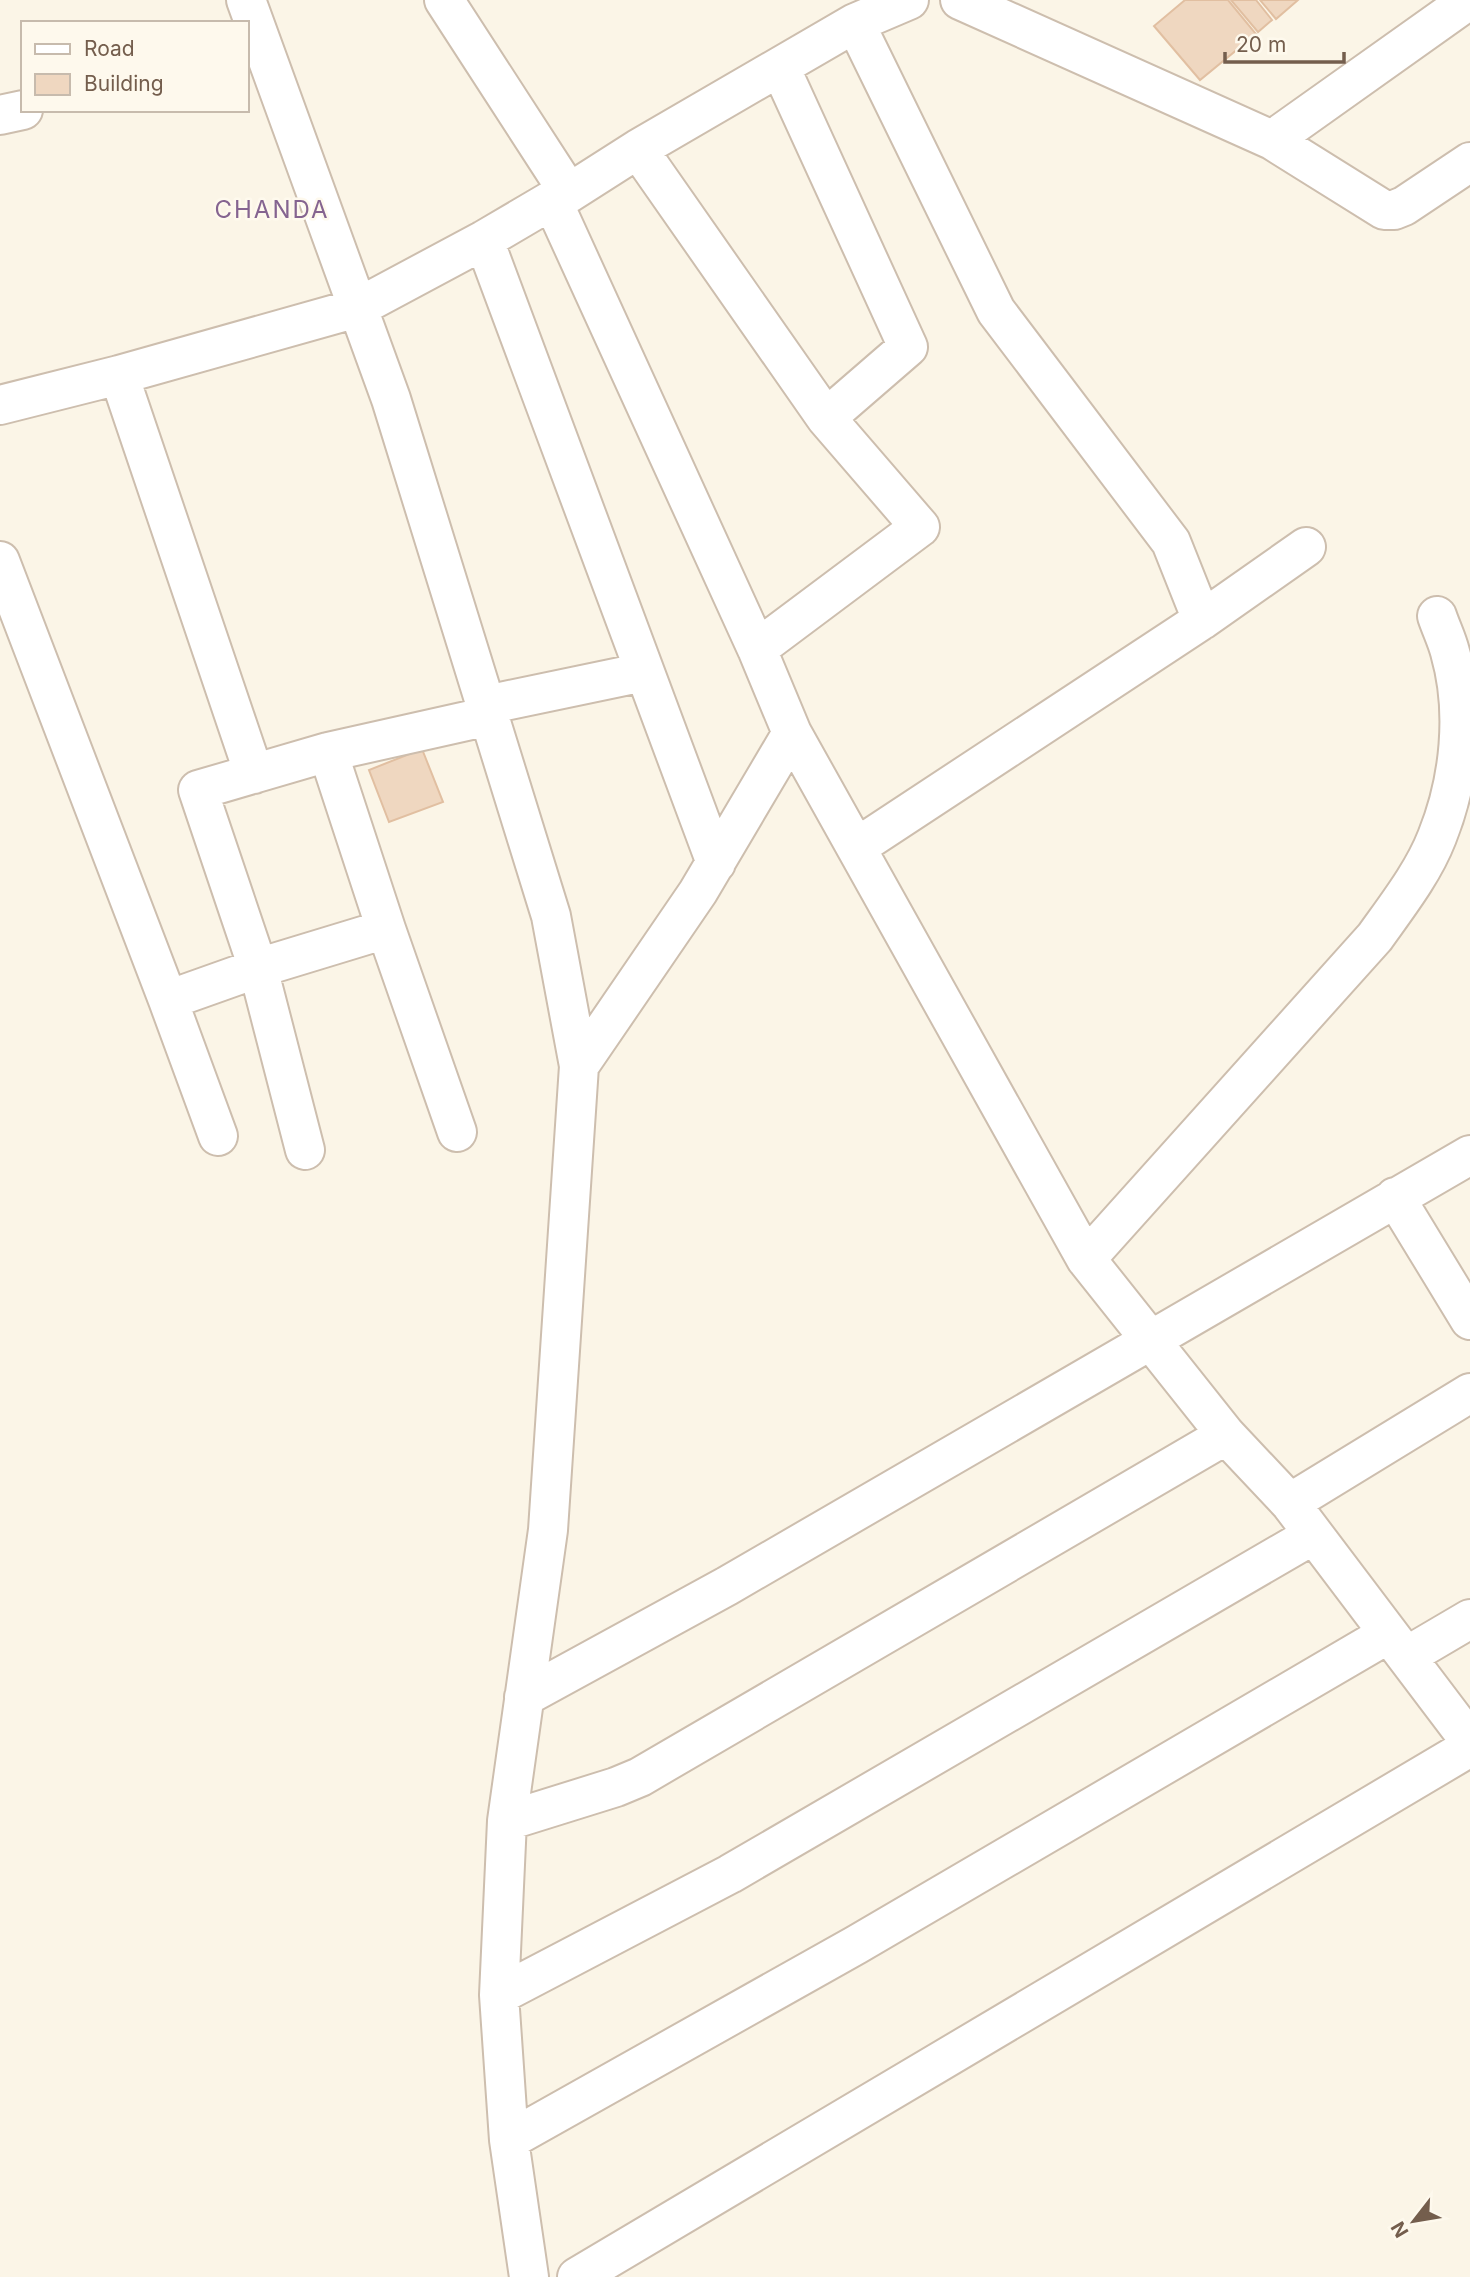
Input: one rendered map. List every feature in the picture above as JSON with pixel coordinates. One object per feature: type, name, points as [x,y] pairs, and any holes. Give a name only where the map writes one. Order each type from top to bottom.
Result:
[{"type":"street","points":[[444,0],[561,197],[792,733],[1086,1259],[1226,1434],[1290,1503],[1470,1741]]},
{"type":"street","points":[[1,398],[119,375],[357,308],[561,197],[855,23],[909,0]]},
{"type":"street","points":[[960,0],[1272,140],[1384,210],[1404,206],[1470,162]]},
{"type":"street","points":[[1272,140],[1469,0]]},
{"type":"street","points":[[245,13],[391,399],[551,916],[579,1066],[548,1530],[507,1821],[499,1996],[509,2140],[529,2277]]},
{"type":"street","points":[[855,23],[996,311],[1171,541],[1202,621]]},
{"type":"street","points":[[780,67],[908,347],[826,418]]},
{"type":"street","points":[[0,115],[21,110]]},
{"type":"street","points":[[638,149],[826,418],[920,527],[757,649]]},
{"type":"street","points":[[484,240],[716,863]]},
{"type":"street","points":[[119,375],[254,774]]},
{"type":"street","points":[[857,847],[1202,621],[1306,547]]},
{"type":"street","points":[[0,561],[218,1136]]},
{"type":"street","points":[[1086,1259],[1375,937],[1408,891],[1437,838],[1452,789],[1458,747],[1459,698],[1450,652],[1437,617]]},
{"type":"street","points":[[305,1150],[258,968],[198,790],[328,752],[644,672]]},
{"type":"street","points":[[579,1066],[698,892],[792,733]]},
{"type":"street","points":[[328,752],[457,1132]]},
{"type":"street","points":[[168,1000],[258,968],[386,929]]},
{"type":"street","points":[[524,1698],[727,1586],[1470,1155]]},
{"type":"street","points":[[1395,1197],[1470,1320]]},
{"type":"street","points":[[1290,1503],[1470,1393]]},
{"type":"street","points":[[507,1821],[640,1777],[1226,1434]]},
{"type":"street","points":[[499,1996],[730,1874],[1313,1535]]},
{"type":"street","points":[[509,2140],[1398,1645],[1470,1619]]},
{"type":"street","points":[[577,2277],[1470,1747]]},
{"type":"building","points":[[1185,0],[1228,0],[1256,34],[1200,80],[1154,26]]},
{"type":"building","points":[[1231,0],[1256,0],[1272,20],[1258,32]]},
{"type":"building","points":[[1260,0],[1298,0],[1276,19]]},
{"type":"building","points":[[422,749],[443,802],[389,822],[369,770]]},
{"type":"district","name":"CHANDA","points":[[272,209]]}]
